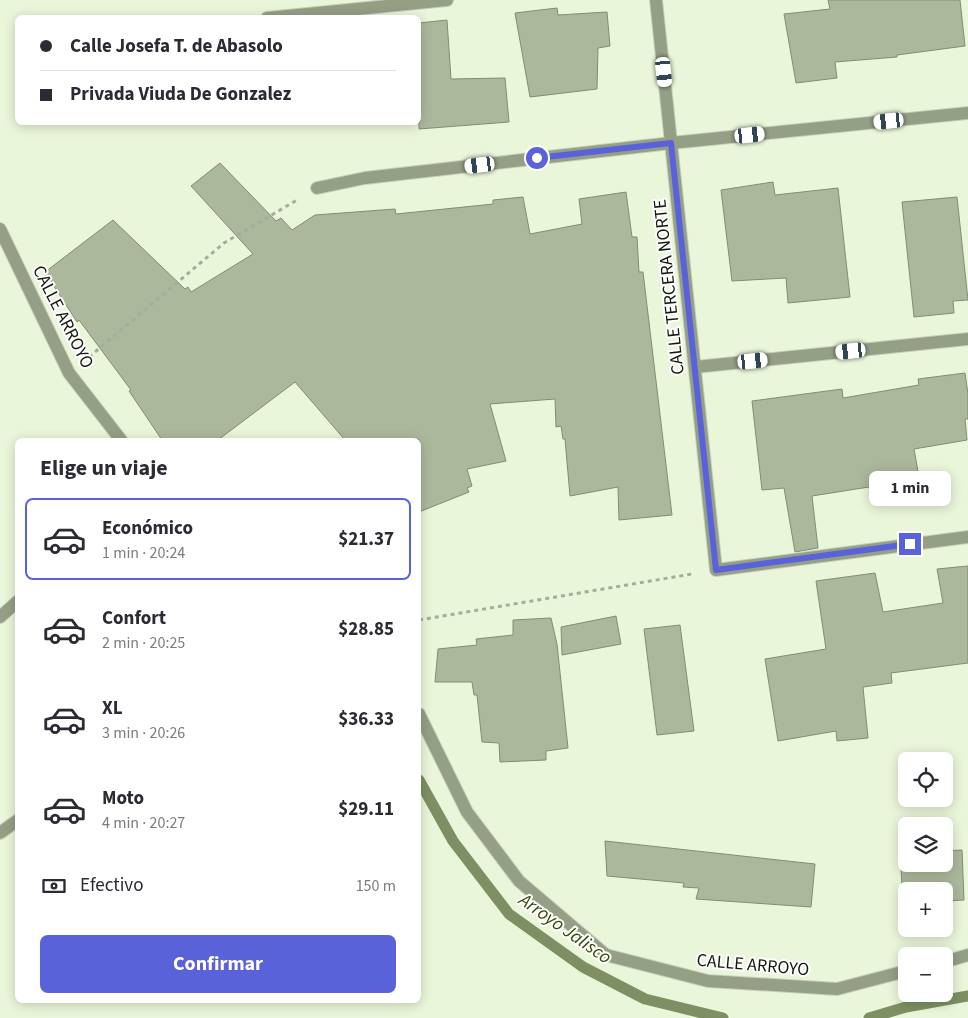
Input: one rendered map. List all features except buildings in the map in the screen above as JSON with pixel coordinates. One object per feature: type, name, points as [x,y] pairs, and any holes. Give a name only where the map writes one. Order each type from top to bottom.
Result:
[{"type":"street","points":[[297,15],[447,0]]},
{"type":"street","name":"CALLE TERCERA NORTE","points":[[656,0],[716,570]]},
{"type":"street","points":[[317,188],[365,178],[671,143],[968,113]]},
{"type":"street","name":"CALLE ARROYO","points":[[0,229],[69,373],[119,438]]},
{"type":"street","points":[[695,367],[968,339]]},
{"type":"street","points":[[716,570],[968,537]]},
{"type":"street","points":[[0,617],[15,604]]},
{"type":"street","name":"CALLE ARROYO","points":[[421,718],[467,812],[519,881],[606,955],[708,982],[837,989],[898,973]]},
{"type":"street","points":[[0,833],[15,822]]},
{"type":"street","points":[[953,959],[968,955]]},
{"type":"path","points":[[69,373],[224,243],[317,188]]},
{"type":"path","points":[[421,620],[716,570]]},
{"type":"waterway","name":"Arroyo Jalisco","points":[[421,784],[453,841],[509,914],[583,967],[645,999],[723,1018]]},
{"type":"waterway","name":"Arroyo Jalisco","points":[[869,1018],[906,1007],[968,996]]},
{"type":"route","points":[[537,158],[671,143],[716,570],[910,544]]}]
